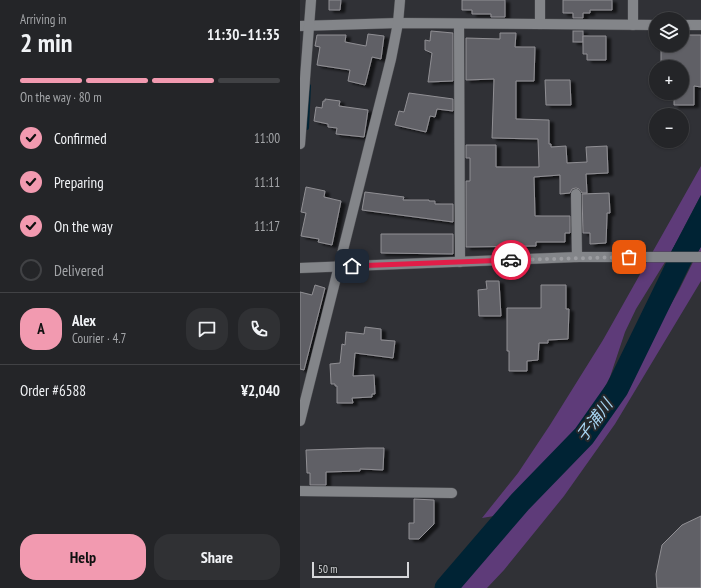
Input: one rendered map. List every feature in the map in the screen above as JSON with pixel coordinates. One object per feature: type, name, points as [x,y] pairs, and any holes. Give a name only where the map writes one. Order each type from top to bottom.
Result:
[{"type":"street","points":[[300,144],[305,26],[311,0]]},
{"type":"street","points":[[300,421],[303,395],[339,266],[391,59],[398,23],[400,0]]},
{"type":"street","points":[[540,0],[540,24]]},
{"type":"street","points":[[633,0],[633,25]]},
{"type":"street","points":[[305,26],[398,23],[649,25]]},
{"type":"street","points":[[459,24],[460,262]]},
{"type":"street","points":[[689,25],[701,25]]},
{"type":"street","points":[[576,194],[577,258]]},
{"type":"street","points":[[300,269],[406,263],[577,258],[701,257]]},
{"type":"street","points":[[300,491],[452,492]]},
{"type":"shaded area","points":[[701,166],[701,195],[670,254],[636,309],[625,332],[610,377],[595,406],[577,431],[494,516],[482,518],[518,473],[603,340]]},
{"type":"shaded area","points":[[701,246],[701,281],[615,424],[564,496],[504,570],[487,588],[460,588],[529,501],[547,489],[553,479],[597,431],[637,365],[679,290]]},
{"type":"water","points":[[701,195],[701,246],[697,254],[670,254]]},
{"type":"building","points":[[329,0],[341,0],[340,10],[329,10]]},
{"type":"building","points":[[462,0],[505,0],[505,17],[491,17],[491,14],[472,14],[472,10],[462,10]]},
{"type":"building","points":[[563,0],[612,0],[612,10],[590,10],[590,13],[583,13],[583,18],[573,18],[573,13],[563,13]]},
{"type":"building","points":[[431,31],[453,33],[453,81],[428,82],[432,53],[425,50],[425,40],[430,41]]},
{"type":"building","points":[[573,31],[583,31],[583,42],[573,42]]},
{"type":"building","points":[[500,33],[516,33],[515,47],[535,47],[534,81],[516,81],[516,119],[549,120],[549,144],[551,144],[551,147],[566,146],[567,163],[587,162],[586,147],[607,146],[608,173],[586,174],[587,193],[582,193],[576,188],[572,189],[570,193],[560,194],[560,175],[534,177],[535,216],[570,216],[570,233],[565,233],[565,242],[536,242],[536,246],[466,247],[466,181],[470,181],[470,158],[466,158],[466,145],[496,145],[496,167],[539,167],[538,139],[492,138],[494,79],[466,80],[466,38],[500,39]]},
{"type":"building","points":[[368,34],[384,36],[381,59],[372,57],[365,85],[348,81],[350,70],[317,65],[320,47],[315,46],[317,35],[346,35],[345,42],[366,46]]},
{"type":"building","points":[[689,35],[701,35],[701,87],[694,86],[694,105],[674,105],[674,100],[689,100],[689,60],[661,60],[661,52],[689,52]]},
{"type":"building","points":[[583,36],[606,36],[606,60],[587,60],[587,54],[583,54]]},
{"type":"building","points":[[545,80],[570,80],[571,105],[546,105]]},
{"type":"building","points":[[409,93],[453,99],[453,111],[437,109],[435,117],[430,116],[426,132],[395,125],[399,111],[404,112]]},
{"type":"building","points":[[325,99],[340,101],[339,106],[368,110],[364,137],[336,134],[337,128],[328,127],[328,124],[314,121],[316,107],[322,108],[323,101],[325,101]]},
{"type":"building","points":[[306,187],[325,191],[324,197],[341,201],[332,245],[318,242],[319,239],[301,236],[306,213],[301,212]]},
{"type":"building","points":[[365,192],[404,197],[403,200],[429,200],[435,201],[435,204],[453,204],[453,222],[362,210]]},
{"type":"building","points":[[609,193],[610,213],[607,213],[606,243],[590,244],[590,233],[583,233],[582,194]]},
{"type":"building","points":[[381,234],[453,234],[453,254],[381,253]]},
{"type":"building","points":[[486,281],[499,281],[501,316],[479,316],[478,290],[487,289]]},
{"type":"building","points":[[315,285],[325,288],[304,370],[300,369],[300,292],[312,295]]},
{"type":"building","points":[[541,285],[566,285],[566,309],[569,309],[568,339],[548,340],[548,343],[539,343],[538,360],[527,361],[527,371],[509,371],[509,351],[507,351],[507,308],[541,308]]},
{"type":"building","points":[[365,327],[381,329],[381,340],[395,341],[393,358],[355,353],[353,376],[374,375],[375,394],[372,394],[372,397],[352,398],[353,403],[337,403],[337,386],[335,386],[335,384],[331,384],[330,364],[340,363],[342,344],[345,345],[346,332],[364,334]]},
{"type":"building","points":[[384,448],[383,470],[360,469],[360,471],[326,472],[326,485],[310,485],[310,473],[307,473],[306,450]]},
{"type":"building","points":[[414,499],[434,500],[434,524],[419,539],[409,539],[409,523],[414,523]]},
{"type":"building","points":[[701,516],[701,588],[657,588],[656,574],[662,545],[682,525]]},
{"type":"waterway","points":[[307,128],[309,86]]},
{"type":"waterway","name":"子浦川","points":[[446,588],[520,502],[584,436],[617,389],[683,254],[701,225]]},
{"type":"way so far","points":[[511,260],[629,257]]},
{"type":"route","points":[[352,266],[511,260]]}]
